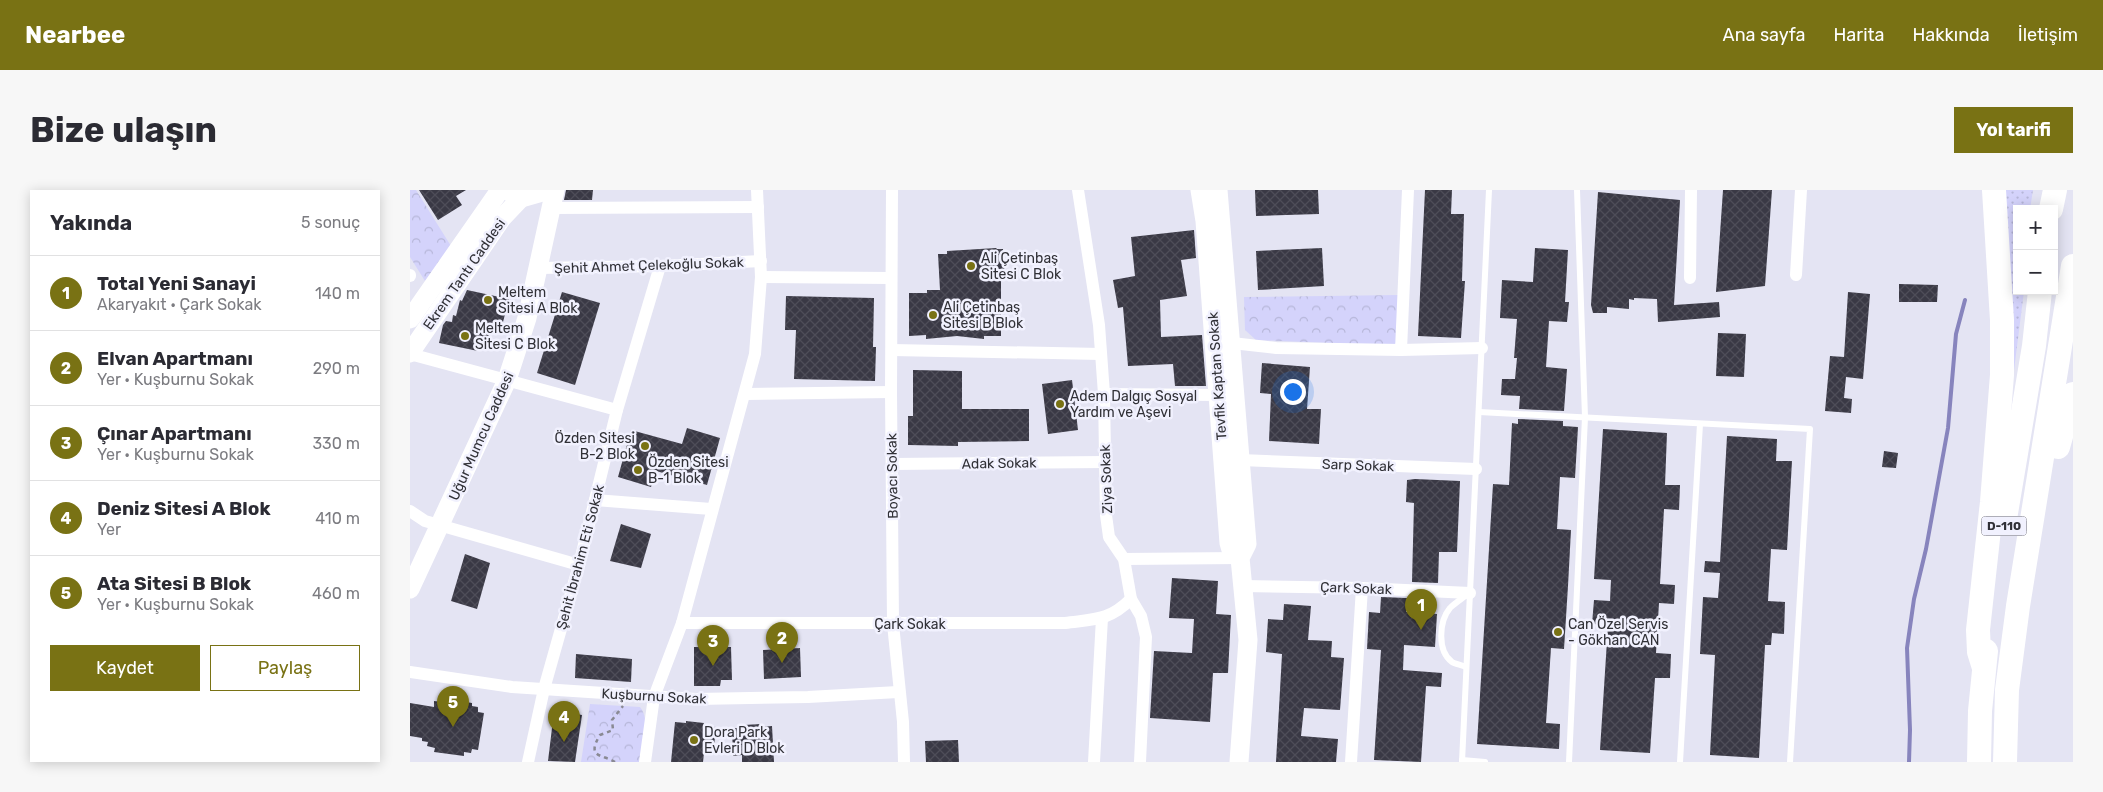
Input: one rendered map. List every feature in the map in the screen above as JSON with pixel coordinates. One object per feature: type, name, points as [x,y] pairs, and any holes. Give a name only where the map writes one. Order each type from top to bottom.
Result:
[{"type":"highway","points":[[1984,668],[1979,652],[1978,630],[1992,502],[2002,375],[2002,302],[1994,190]]},
{"type":"highway","points":[[2052,205],[2054,190]]},
{"type":"highway","name":"D-110","points":[[2005,762],[2007,690],[2018,606],[2073,266]]},
{"type":"highway","name":"D-110","points":[[1978,762],[1984,668],[1993,592],[2034,346],[2040,295]]},
{"type":"highway","points":[[2018,606],[2033,562],[2052,471],[2073,394]]},
{"type":"street","name":"Ekrem Tantı Caddesi","points":[[410,319],[500,190]]},
{"type":"street","name":"Uğur Mumcu Caddesi","points":[[410,589],[507,380],[527,318],[550,199],[555,190]]},
{"type":"street","points":[[646,762],[654,697],[682,623],[711,510],[746,394],[755,354],[761,277],[757,190]]},
{"type":"street","name":"Boyacı Sokak","points":[[892,190],[893,624],[898,692],[903,722],[904,762]]},
{"type":"street","name":"Ziya Sokak","points":[[1078,190],[1099,324],[1104,394],[1106,515],[1109,536],[1124,559],[1131,599],[1141,616],[1146,637],[1140,762]]},
{"type":"street","name":"Tevfik Kaptan Sokak","points":[[1200,190],[1205,222],[1229,543],[1231,550],[1240,558]]},
{"type":"street","name":"Tevfik Kaptan Sokak","points":[[1218,190],[1247,544],[1240,558],[1248,640],[1239,762]]},
{"type":"street","points":[[1401,350],[1408,190]]},
{"type":"street","points":[[1688,190],[1690,278]]},
{"type":"street","points":[[1796,275],[1802,190]]},
{"type":"street","name":"Ekrem Tantı Caddesi","points":[[410,354],[502,218],[514,194]]},
{"type":"street","points":[[514,194],[550,199],[758,207]]},
{"type":"street","name":"Şehit Ahmet Çelekoğlu Sokak","points":[[538,268],[660,266],[760,261]]},
{"type":"street","name":"Şehit İbrahim Eti Sokak","points":[[528,762],[544,689],[579,565],[618,410],[660,266]]},
{"type":"street","name":"Şehit Ahmet Çelekoğlu Sokak","points":[[761,277],[891,278]]},
{"type":"street","points":[[1232,343],[1276,348],[1401,350],[1482,348]]},
{"type":"street","points":[[892,350],[1101,354]]},
{"type":"street","points":[[410,354],[618,410]]},
{"type":"street","points":[[746,394],[891,392]]},
{"type":"street","points":[[1104,394],[1219,395]]},
{"type":"street","name":"Sarp Sokak","points":[[1240,460],[1476,469]]},
{"type":"street","name":"Adak Sokak","points":[[893,464],[1105,462]]},
{"type":"street","points":[[595,500],[711,510]]},
{"type":"street","points":[[410,511],[425,520],[579,565]]},
{"type":"street","points":[[1124,559],[1240,558]]},
{"type":"street","name":"Çark Sokak","points":[[1242,586],[1362,588],[1470,593]]},
{"type":"street","points":[[1351,762],[1362,588]]},
{"type":"street","name":"Çark Sokak","points":[[682,623],[1065,623],[1108,617],[1122,608],[1131,599]]},
{"type":"street","points":[[1094,762],[1102,618]]},
{"type":"street","name":"Kuşburnu Sokak","points":[[410,672],[512,687],[654,697],[749,699],[898,692]]},
{"type":"lane","points":[[1485,762],[1462,761],[1489,190]]},
{"type":"lane","points":[[1569,762],[1585,417],[1577,190]]},
{"type":"lane","points":[[1479,412],[1810,430],[1790,762]]},
{"type":"lane","points":[[1680,762],[1700,424]]},
{"type":"lane","points":[[1466,667],[1452,662],[1443,651],[1442,634],[1445,618],[1450,609],[1470,593]]},
{"type":"path","points":[[615,762],[596,754],[595,745],[600,735],[613,730],[612,720],[624,706]]},
{"type":"green space","points":[[410,190],[416,190],[451,246],[425,281],[410,257]]},
{"type":"green space","points":[[2004,190],[2033,190],[2031,205],[2013,205],[2013,295],[2023,295],[2011,394]]},
{"type":"green space","points":[[1398,295],[1398,346],[1256,340],[1245,330],[1244,297]]},
{"type":"green space","points":[[590,704],[640,707],[645,719],[645,726],[639,762],[581,762]]},
{"type":"building","points":[[419,190],[466,190],[456,196],[462,205],[438,220]]},
{"type":"building","points":[[566,190],[593,190],[592,200],[564,200]]},
{"type":"building","points":[[1255,190],[1318,190],[1319,214],[1256,216]]},
{"type":"building","points":[[1425,190],[1452,190],[1451,214],[1464,214],[1462,281],[1465,281],[1461,338],[1418,336]]},
{"type":"building","points":[[1723,190],[1772,190],[1765,286],[1716,292]]},
{"type":"building","points":[[1598,192],[1680,200],[1674,305],[1719,302],[1720,317],[1658,322],[1657,299],[1634,298],[1634,300],[1629,299],[1629,309],[1607,307],[1607,313],[1593,313],[1591,305]]},
{"type":"building","points":[[1194,230],[1196,258],[1181,260],[1187,296],[1160,300],[1161,337],[1202,335],[1206,386],[1175,386],[1173,364],[1128,366],[1123,307],[1118,308],[1113,280],[1135,276],[1131,237]]},
{"type":"building","points":[[1322,248],[1324,286],[1258,290],[1256,251]]},
{"type":"building","points":[[1535,248],[1568,250],[1565,302],[1569,302],[1567,322],[1549,321],[1546,367],[1567,369],[1564,411],[1519,409],[1520,396],[1501,395],[1502,379],[1515,379],[1517,358],[1514,358],[1517,319],[1500,318],[1502,280],[1533,282]]},
{"type":"building","points":[[1003,249],[1005,279],[1001,279],[1001,336],[984,336],[984,339],[957,336],[926,339],[926,335],[909,336],[909,293],[927,293],[927,290],[940,290],[938,254],[947,254],[947,251]]},
{"type":"building","points":[[1899,284],[1938,285],[1937,302],[1899,302]]},
{"type":"building","points":[[467,290],[509,299],[503,322],[499,321],[494,331],[490,330],[488,342],[483,341],[478,351],[439,343],[443,325],[446,321],[452,322],[453,315],[456,316],[460,300],[462,301]]},
{"type":"building","points":[[562,292],[600,303],[575,385],[537,373]]},
{"type":"building","points":[[1848,292],[1870,294],[1863,379],[1846,377],[1844,398],[1852,399],[1851,413],[1825,411],[1830,356],[1844,357]]},
{"type":"building","points":[[786,296],[874,298],[873,347],[876,347],[875,381],[794,379],[796,330],[785,330]]},
{"type":"building","points":[[1718,333],[1746,334],[1744,377],[1716,376]]},
{"type":"building","points":[[1262,363],[1310,367],[1307,409],[1321,409],[1319,444],[1269,441],[1271,394],[1260,393]]},
{"type":"building","points":[[913,370],[962,371],[962,409],[1029,409],[1029,441],[958,442],[958,446],[908,445],[908,416],[913,416]]},
{"type":"building","points":[[1072,380],[1078,430],[1048,434],[1042,384]]},
{"type":"building","points":[[1518,419],[1563,421],[1563,426],[1578,427],[1575,478],[1560,477],[1557,529],[1571,530],[1568,586],[1564,649],[1551,648],[1546,723],[1560,724],[1559,749],[1477,744],[1493,484],[1509,485],[1512,423],[1518,424]]},
{"type":"building","points":[[687,428],[720,438],[707,485],[656,471],[651,487],[618,477],[631,430],[682,444]]},
{"type":"building","points":[[1603,429],[1667,433],[1665,485],[1680,485],[1679,510],[1664,509],[1660,584],[1675,585],[1674,604],[1659,603],[1656,653],[1671,654],[1670,678],[1655,678],[1650,753],[1600,750],[1608,625],[1592,624],[1594,600],[1610,601],[1611,580],[1594,579]]},
{"type":"building","points":[[1727,436],[1777,439],[1776,461],[1792,461],[1787,550],[1771,549],[1768,601],[1785,602],[1784,634],[1772,633],[1771,645],[1765,645],[1759,758],[1710,755],[1715,655],[1700,654],[1703,597],[1718,598],[1720,573],[1704,572],[1705,561],[1720,562]]},
{"type":"building","points":[[1884,451],[1898,453],[1896,468],[1882,467]]},
{"type":"building","points":[[1407,480],[1460,481],[1457,552],[1439,552],[1438,583],[1412,582],[1414,503],[1406,502]]},
{"type":"building","points":[[621,524],[651,534],[641,568],[610,561]]},
{"type":"building","points":[[465,554],[490,563],[477,609],[451,601]]},
{"type":"building","points":[[1172,578],[1218,581],[1216,614],[1231,615],[1228,673],[1213,673],[1210,722],[1150,718],[1154,651],[1192,653],[1194,619],[1169,618]]},
{"type":"building","points":[[1381,597],[1407,598],[1406,612],[1437,614],[1435,647],[1404,645],[1403,670],[1442,673],[1441,687],[1426,686],[1421,762],[1374,760],[1381,650],[1367,649],[1369,612],[1380,613]]},
{"type":"building","points":[[1284,604],[1311,606],[1308,640],[1332,641],[1331,657],[1344,658],[1340,710],[1304,708],[1301,736],[1338,739],[1336,762],[1276,762],[1282,654],[1266,652],[1268,619],[1283,620]]},
{"type":"building","points":[[694,647],[731,647],[732,680],[721,680],[720,686],[694,686]]},
{"type":"building","points":[[800,648],[801,677],[764,679],[763,650]]},
{"type":"building","points":[[576,654],[632,659],[631,682],[575,678]]},
{"type":"building","points":[[442,698],[472,703],[472,706],[478,707],[478,712],[484,713],[478,750],[472,749],[471,753],[464,752],[464,756],[434,752],[435,748],[427,746],[428,742],[422,741],[422,738],[410,736],[410,703],[434,707],[434,701],[442,702]]},
{"type":"building","points":[[559,711],[582,715],[575,762],[548,761],[553,720],[558,721]]},
{"type":"building","name":"Dora Park Evleri D Blok","points":[[686,721],[704,723],[703,726],[716,727],[713,755],[704,753],[703,762],[671,762],[675,722],[686,723]]},
{"type":"building","points":[[761,724],[762,727],[772,726],[774,762],[742,762],[742,755],[733,756],[732,728],[744,728],[744,725]]},
{"type":"building","points":[[958,740],[959,762],[926,762],[925,741]]},
{"type":"waterway","points":[[1909,762],[1910,730],[1907,648],[1914,599],[1926,549],[1948,428],[1956,334],[1965,300]]},
{"type":"place","name":"Ali Çetinbaş Sitesi C Blok","points":[[971,266]]},
{"type":"place","name":"Meltem Sitesi A Blok","points":[[488,300]]},
{"type":"place","name":"Ali Çetinbaş Sitesi B Blok","points":[[933,315]]},
{"type":"place","name":"Meltem Sitesi C Blok","points":[[465,336]]},
{"type":"place","name":"Adem Dalgıç Sosyal Yardım ve Aşevi","points":[[1060,404]]},
{"type":"place","name":"Özden Sitesi B-2 Blok","points":[[645,446]]},
{"type":"place","name":"Özden Sitesi B-1 Blok","points":[[638,470]]},
{"type":"place","name":"Total Yeni Sanayi","points":[[1421,630]]},
{"type":"place","name":"Can Özel Servis - Gökhan CAN","points":[[1558,632]]},
{"type":"place","name":"Elvan Apartmanı","points":[[782,663]]},
{"type":"place","name":"Çınar Apartmanı","points":[[713,666]]},
{"type":"place","name":"Ata Sitesi B Blok","points":[[453,727]]},
{"type":"place","name":"Dora Park Evleri D Blok","points":[[694,740]]},
{"type":"place","name":"Deniz Sitesi A Blok","points":[[564,742]]}]
